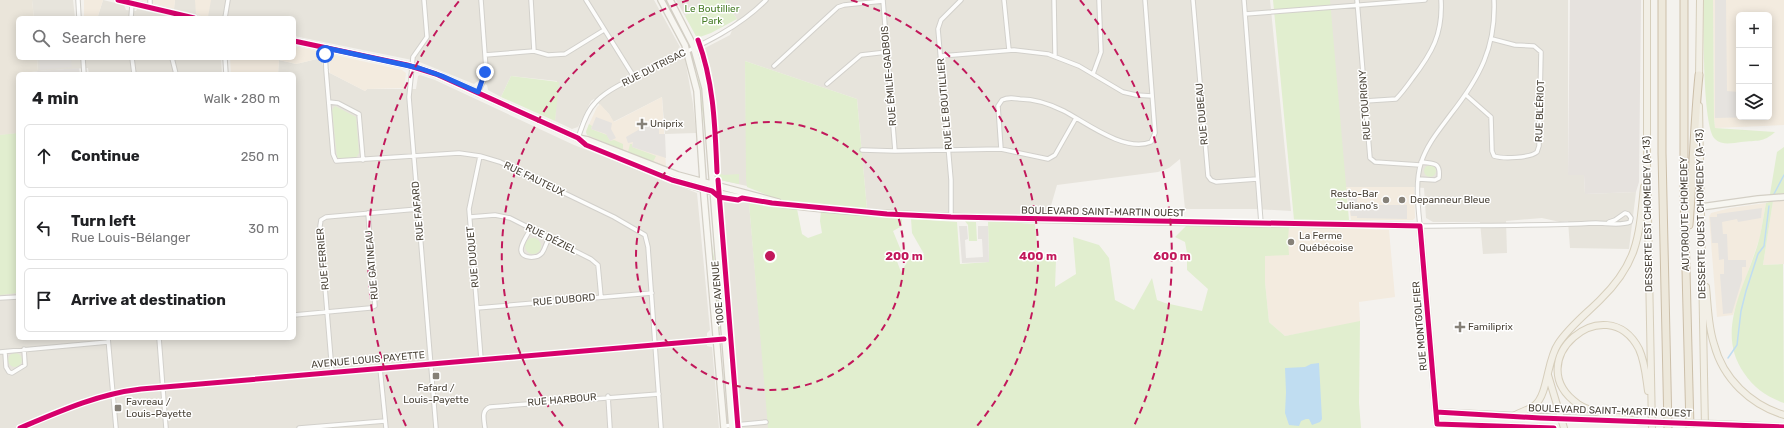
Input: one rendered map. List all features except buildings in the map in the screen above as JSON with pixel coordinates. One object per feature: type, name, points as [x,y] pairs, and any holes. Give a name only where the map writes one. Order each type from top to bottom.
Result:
[{"type":"highway","points":[[1662,0],[1662,161],[1668,428]]},
{"type":"highway","name":"AUTOROUTE CHOMEDEY","points":[[1684,0],[1686,261],[1690,428]]},
{"type":"highway","points":[[1686,261],[1699,75]]},
{"type":"main road","points":[[118,0],[172,15]]},
{"type":"main road","name":"100E AVENUE","points":[[661,0],[678,29],[687,50],[698,97],[704,189],[724,427]]},
{"type":"main road","name":"100E AVENUE","points":[[670,0],[694,47],[703,78],[706,97],[712,191],[732,427]]},
{"type":"main road","name":"DESSERTE EST CHOMEDEY (A-13)","points":[[1647,0],[1647,164],[1652,428]]},
{"type":"main road","name":"DESSERTE OUEST CHOMEDEY (A-13)","points":[[1700,0],[1699,75],[1706,428]]},
{"type":"main road","name":"BOULEVARD SAINT-MARTIN OUEST","points":[[296,41],[412,67],[442,76],[578,138],[588,140],[661,169],[786,204]]},
{"type":"main road","name":"BOULEVARD SAINT-MARTIN OUEST","points":[[578,138],[586,145],[672,180],[712,191],[767,203],[883,214],[951,217],[1420,226]]},
{"type":"main road","points":[[1513,416],[1539,402],[1553,352],[1562,338],[1613,287],[1630,260],[1639,231],[1647,164]]},
{"type":"main road","points":[[1701,207],[1784,197]]},
{"type":"main road","name":"RUE MONTGOLFIER","points":[[1420,226],[1437,424]]},
{"type":"main road","points":[[1702,259],[1712,339],[1721,364],[1736,385],[1750,398],[1766,408],[1784,415]]},
{"type":"main road","points":[[1640,422],[1586,408],[1573,400],[1566,391],[1560,379],[1559,362],[1565,346],[1576,334],[1588,328],[1604,326],[1617,329],[1631,339],[1639,350],[1643,361],[1652,416]]},
{"type":"main road","name":"AVENUE LOUIS PAYETTE","points":[[20,428],[75,404],[113,394],[163,387],[724,339]]},
{"type":"main road","points":[[1547,373],[1564,428]]},
{"type":"main road","name":"BOULEVARD SAINT-MARTIN OUEST","points":[[1436,412],[1561,419],[1784,427]]},
{"type":"main road","name":"BOULEVARD SAINT-MARTIN OUEST","points":[[1437,424],[1554,428]]},
{"type":"street","points":[[78,0],[79,16]]},
{"type":"street","points":[[150,0],[150,8]]},
{"type":"street","points":[[225,16],[228,0]]},
{"type":"street","name":"RUE FAFARD","points":[[424,0],[427,37],[415,52],[409,97],[436,428]]},
{"type":"street","points":[[478,92],[485,75],[481,0]]},
{"type":"street","points":[[531,0],[534,52]]},
{"type":"street","points":[[586,0],[634,77]]},
{"type":"street","name":"RUE DUTRISAC","points":[[578,138],[595,102],[634,77],[733,27],[749,16],[766,0]]},
{"type":"street","name":"RUE LE BOUTILLIER","points":[[951,217],[952,191],[938,29],[940,22],[960,0]]},
{"type":"street","points":[[1004,0],[1010,50]]},
{"type":"street","points":[[1054,0],[1055,55]]},
{"type":"street","points":[[1093,74],[1101,52],[1099,0]]},
{"type":"street","points":[[1001,149],[998,106],[1000,101],[1003,99],[1037,101],[1056,108],[1112,138],[1137,143],[1149,143],[1154,139],[1155,132],[1145,0]]},
{"type":"street","name":"RUE DUBEAU","points":[[1193,0],[1208,176],[1211,180],[1216,182],[1257,179]]},
{"type":"street","points":[[1244,0],[1261,223]]},
{"type":"street","name":"RUE TOURIGNY","points":[[1357,0],[1368,151],[1371,160],[1375,162],[1421,164]]},
{"type":"street","points":[[1245,14],[1425,0]]},
{"type":"street","points":[[1365,101],[1396,99],[1423,65],[1433,50],[1439,33],[1442,14],[1441,0]]},
{"type":"street","name":"RUE MONTGOLFIER","points":[[1420,226],[1418,179],[1421,164],[1434,136],[1466,95],[1481,69],[1492,39],[1494,0]]},
{"type":"street","points":[[774,66],[838,7],[883,1]]},
{"type":"street","name":"RUE ÉMILIE-GADBOIS","points":[[883,1],[896,151]]},
{"type":"street","points":[[131,16],[132,4]]},
{"type":"street","points":[[485,55],[534,52],[553,55],[565,54],[604,30]]},
{"type":"street","name":"RUE BLÉRIOT","points":[[1466,95],[1491,117],[1492,151],[1494,156],[1501,158],[1528,156],[1536,152],[1539,146],[1541,52],[1534,46],[1514,45],[1492,39]]},
{"type":"street","name":"RUE FAUTEUX","points":[[326,48],[326,70],[334,159],[339,162],[459,153],[480,156],[500,162],[642,233],[648,241],[661,428]]},
{"type":"street","points":[[941,56],[1010,50],[1031,51],[1055,55],[1079,66],[1123,92],[1152,96]]},
{"type":"street","points":[[827,84],[861,55],[887,52]]},
{"type":"street","points":[[83,60],[84,72]]},
{"type":"street","points":[[132,60],[134,72]]},
{"type":"street","points":[[172,60],[176,72]]},
{"type":"street","points":[[225,60],[226,72]]},
{"type":"street","points":[[329,102],[338,103],[359,114],[363,160]]},
{"type":"street","points":[[862,150],[896,151],[1001,149],[1049,158],[1054,155],[1076,118]]},
{"type":"street","name":"RUE DUQUET","points":[[480,156],[469,209],[481,359]]},
{"type":"street","points":[[1418,179],[1437,180],[1440,177],[1439,168],[1437,165],[1429,162],[1421,164]]},
{"type":"street","name":"RUE FERRIER","points":[[332,372],[320,226],[321,220],[326,217],[418,209]]},
{"type":"street","name":"RUE GATINEAU","points":[[296,315],[374,307],[376,304],[368,213]]},
{"type":"street","name":"BOULEVARD SAINT-MARTIN OUEST","points":[[1420,226],[1532,226],[1609,222],[1626,223],[1630,222],[1631,218],[1625,213],[1609,222]]},
{"type":"street","name":"RUE DÉZIEL","points":[[470,217],[503,216],[596,262],[601,297]]},
{"type":"street","points":[[530,229],[521,248],[524,256],[531,257],[542,253],[548,238]]},
{"type":"street","name":"RUE DUBORD","points":[[477,308],[652,293]]},
{"type":"street","points":[[0,298],[16,296]]},
{"type":"street","points":[[24,350],[24,366],[11,373],[6,367],[2,352],[108,340],[116,428]]},
{"type":"street","points":[[159,340],[166,428]]},
{"type":"street","points":[[380,368],[386,428]]},
{"type":"street","name":"RUE HARBOUR","points":[[485,428],[484,412],[490,407],[608,396],[659,394]]},
{"type":"street","points":[[608,396],[610,428]]},
{"type":"street","points":[[299,428],[385,421]]},
{"type":"street","points":[[724,427],[766,422]]},
{"type":"shaded area","points":[[0,0],[32,0],[34,16],[16,16],[16,60],[37,60],[38,71],[16,72],[16,133],[0,135]]},
{"type":"shaded area","points":[[32,0],[73,0],[75,16],[34,16]]},
{"type":"shaded area","points":[[84,0],[103,0],[98,16],[84,16]]},
{"type":"shaded area","points":[[103,0],[124,5],[126,10],[136,11],[137,9],[168,16],[98,16]]},
{"type":"shaded area","points":[[141,0],[175,0],[174,9]]},
{"type":"shaded area","points":[[175,0],[654,0],[680,47],[678,49],[682,59],[685,59],[693,104],[696,133],[665,134],[662,97],[613,122],[609,114],[594,99],[591,101],[578,127],[572,129],[555,121],[557,81],[511,76],[501,97],[488,90],[487,85],[478,81],[474,84],[417,61],[296,36],[296,16],[203,16],[174,9]]},
{"type":"shaded area","points":[[195,0],[211,0],[208,16],[196,15]]},
{"type":"shaded area","points":[[676,0],[701,0],[700,5],[685,16]]},
{"type":"shaded area","points":[[726,0],[1270,0],[1291,211],[1256,209],[1185,209],[1180,159],[1169,168],[1158,172],[1057,185],[1048,216],[867,209],[857,99],[745,61],[747,186],[720,180],[713,95],[703,49],[730,35],[737,19],[725,2]]},
{"type":"shaded area","points":[[1329,0],[1568,0],[1568,175],[1584,175],[1585,194],[1636,192],[1629,249],[1570,248],[1568,221],[1560,222],[1542,218],[1506,221],[1507,253],[1483,254],[1480,222],[1433,222],[1426,218],[1424,188],[1413,187],[1345,191]]},
{"type":"shaded area","points":[[1570,0],[1641,0],[1639,182],[1636,192],[1585,194],[1584,175],[1568,175]]},
{"type":"shaded area","points":[[1713,0],[1784,0],[1784,125],[1715,128]]},
{"type":"shaded area","points":[[1715,0],[1726,0],[1727,91],[1736,92],[1736,117],[1715,118]]},
{"type":"shaded area","points":[[296,46],[402,70],[406,73],[404,88],[367,89],[365,91],[330,73],[329,56],[296,64],[279,60],[296,60]]},
{"type":"shaded area","points":[[321,58],[324,70],[365,91],[367,89],[416,89],[418,76],[420,75],[435,80],[574,145],[697,193],[710,330],[707,333],[707,346],[712,347],[719,428],[0,428],[0,135],[16,133],[16,340],[296,340],[296,72],[278,72],[279,60],[296,64]]},
{"type":"shaded area","points":[[37,60],[221,60],[222,72],[89,72],[88,68],[38,71]]},
{"type":"shaded area","points":[[39,60],[71,60],[72,67],[40,70]]},
{"type":"shaded area","points":[[230,60],[279,60],[278,72],[231,72]]},
{"type":"shaded area","points":[[79,68],[80,72],[33,72]]},
{"type":"shaded area","points":[[662,97],[666,167],[587,134],[586,131],[597,107],[600,104],[614,122]]},
{"type":"shaded area","points":[[596,117],[612,123],[611,129],[616,138],[610,141],[606,134],[591,129]]},
{"type":"shaded area","points":[[659,125],[659,134],[665,134],[666,158],[632,147],[633,142],[628,143],[626,137],[645,126]]},
{"type":"shaded area","points":[[1346,187],[1414,187],[1415,218],[1413,220],[1351,220]]},
{"type":"shaded area","points":[[1347,191],[1357,191],[1357,205],[1407,205],[1407,219],[1357,218],[1357,216],[1351,216]]},
{"type":"shaded area","points":[[720,201],[749,203],[769,428],[739,428]]},
{"type":"shaded area","points":[[1773,201],[1784,201],[1784,264],[1763,265]]},
{"type":"shaded area","points":[[1766,203],[1760,237],[1733,315],[1717,317],[1709,217],[1711,213],[1730,208]]},
{"type":"shaded area","points":[[1762,208],[1761,218],[1738,222],[1737,219],[1722,222],[1723,234],[1727,234],[1728,260],[1746,260],[1746,267],[1742,267],[1742,280],[1732,313],[1723,314],[1720,274],[1724,274],[1724,259],[1719,260],[1718,243],[1712,243],[1710,217],[1717,217],[1717,214]]},
{"type":"shaded area","points":[[959,226],[967,226],[968,239],[965,240],[966,258],[983,257],[982,239],[978,239],[978,226],[988,226],[989,262],[962,263]]},
{"type":"shaded area","points":[[1289,226],[1389,230],[1395,297],[1359,302],[1360,322],[1285,336],[1269,322],[1265,282],[1265,227]]},
{"type":"green space","name":"Le Boutillier Park","points":[[701,0],[726,0],[725,2],[737,19],[711,33],[697,38],[685,16],[700,5]]},
{"type":"green space","points":[[1273,0],[1330,0],[1349,220],[1294,220]]},
{"type":"green space","points":[[1703,0],[1713,0],[1715,128],[1775,132],[1767,138],[1731,143],[1721,143],[1715,139],[1711,130],[1706,96]]},
{"type":"green space","points":[[745,61],[857,99],[867,209],[777,199],[747,187]]},
{"type":"green space","points":[[511,76],[559,82],[555,121],[501,97]]},
{"type":"green space","points":[[699,79],[703,95],[706,131],[698,80]]},
{"type":"green space","points":[[335,106],[356,117],[359,153],[356,158],[340,159],[337,157],[332,110]]},
{"type":"green space","points":[[589,124],[592,126],[591,129],[607,135],[610,141],[614,140],[623,144],[623,150],[587,135],[586,132]]},
{"type":"green space","points":[[16,133],[16,293],[0,295],[0,135]]},
{"type":"green space","points":[[630,144],[632,144],[632,147],[656,156],[653,162],[628,152]]},
{"type":"green space","points":[[1784,147],[1784,194],[1770,194],[1777,152]]},
{"type":"green space","points":[[1428,165],[1432,165],[1436,171],[1432,177],[1428,177],[1424,173],[1424,169]]},
{"type":"green space","points":[[719,173],[724,175],[739,174],[739,184],[720,180]]},
{"type":"green space","points":[[1773,201],[1763,265],[1783,264],[1784,403],[1772,398],[1752,383],[1744,373],[1735,356],[1732,339],[1736,305],[1760,236],[1766,203]]},
{"type":"green space","points":[[749,203],[797,209],[802,234],[808,238],[822,233],[820,221],[821,211],[902,219],[902,226],[893,231],[902,253],[895,256],[901,272],[909,259],[924,254],[912,233],[911,219],[957,222],[960,264],[989,262],[988,221],[1035,224],[1038,255],[1056,260],[1055,287],[1076,274],[1073,237],[1099,245],[1109,258],[1115,300],[1134,310],[1152,278],[1157,300],[1202,311],[1208,289],[1187,270],[1187,253],[1185,242],[1175,237],[1187,225],[1289,226],[1289,255],[1265,256],[1265,282],[1269,322],[1285,336],[1360,321],[1359,403],[1361,428],[768,428]]},
{"type":"green space","points":[[965,221],[976,222],[977,241],[969,241],[968,225]]},
{"type":"green space","points":[[530,238],[536,238],[541,243],[539,252],[536,254],[530,254],[525,249],[525,243]]},
{"type":"green space","points":[[711,240],[719,295],[721,329],[718,329]]},
{"type":"green space","points":[[12,353],[18,353],[22,357],[22,363],[18,367],[12,367],[8,363],[8,357]]},
{"type":"water","points":[[1319,363],[1322,419],[1320,422],[1312,425],[1309,419],[1306,419],[1301,421],[1299,426],[1289,425],[1285,413],[1285,368],[1305,367],[1311,364]]},
{"type":"waterway","points":[[1774,194],[1784,175]]},
{"type":"waterway","points":[[1728,358],[1737,345],[1741,311],[1746,291],[1758,254],[1764,246],[1769,206]]},
{"type":"cycle path","points":[[118,0],[186,16]]},
{"type":"cycle path","points":[[698,40],[711,89],[717,172]]},
{"type":"cycle path","points":[[296,41],[407,65],[436,74],[578,138],[586,145],[672,180],[712,191],[719,197],[738,200],[742,198],[772,203],[887,214],[951,217],[1420,226],[1437,424],[1554,428]]},
{"type":"cycle path","points":[[718,180],[738,428]]},
{"type":"cycle path","points":[[20,428],[94,399],[125,391],[724,339]]},
{"type":"cycle path","points":[[1436,412],[1540,418],[1784,427]]},
{"type":"place","name":"Uniprix","points":[[642,124]]},
{"type":"place","name":"Resto-Bar Juliano's","points":[[1386,200]]},
{"type":"place","name":"Depanneur Bleue","points":[[1402,200]]},
{"type":"place","name":"La Ferme Québécoise","points":[[1291,242]]},
{"type":"place","name":"Familiprix","points":[[1460,327]]},
{"type":"place","name":"Fafard / Louis-Payette","points":[[436,376]]},
{"type":"place","name":"Favreau / Louis-Payette","points":[[118,408]]},
{"type":"route","points":[[325,54],[326,48],[384,60],[432,72],[478,92],[484,80],[485,72]]}]
